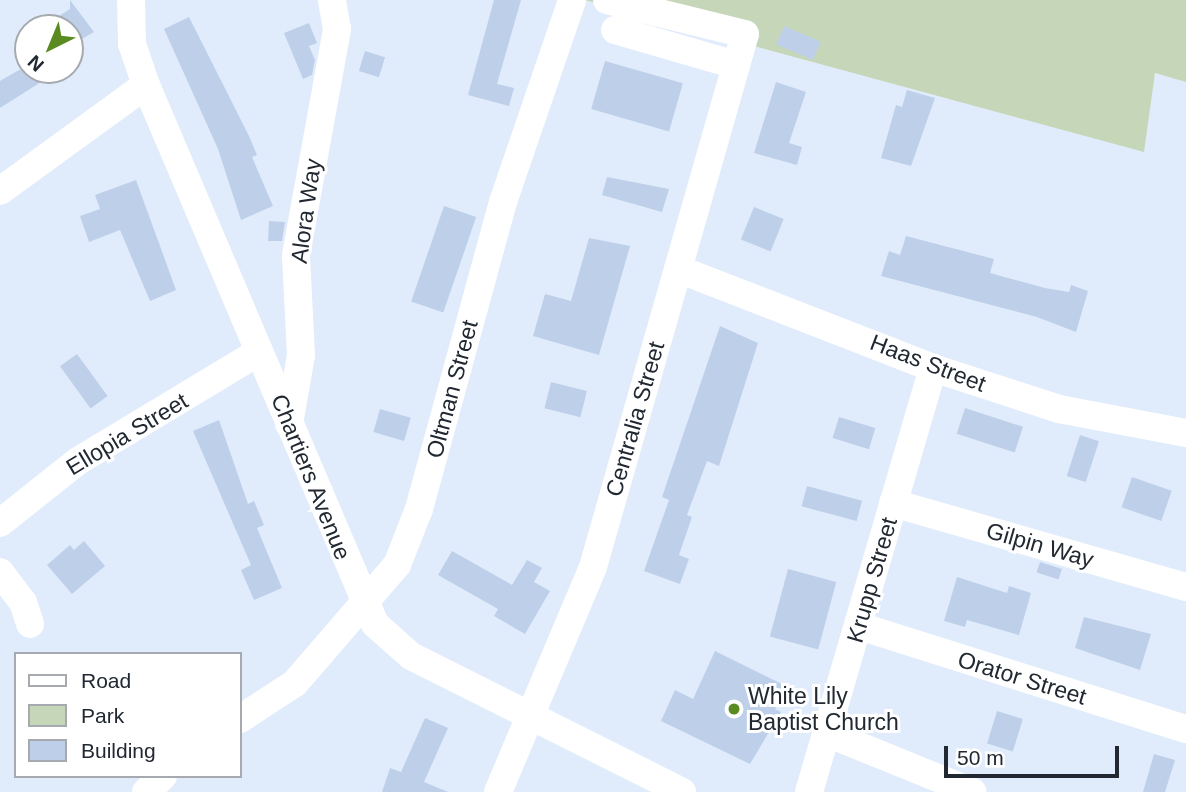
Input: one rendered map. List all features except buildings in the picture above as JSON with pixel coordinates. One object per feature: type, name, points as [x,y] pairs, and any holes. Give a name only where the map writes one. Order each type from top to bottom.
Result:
[{"type":"street","name":"Chartiers Avenue","points":[[131,0],[132,44],[146,85],[363,604],[399,648],[682,792]]},
{"type":"street","name":"Alora Way","points":[[289,424],[301,355],[296,255],[337,29],[331,0]]},
{"type":"street","name":"Oltman Street","points":[[242,718],[295,683],[397,565],[419,509],[503,202],[572,0]]},
{"type":"street","name":"Centralia Street","points":[[498,792],[593,567],[745,34],[607,0]]},
{"type":"street","points":[[615,30],[736,65]]},
{"type":"street","points":[[0,191],[146,85]]},
{"type":"street","name":"Haas Street","points":[[678,270],[933,368],[1059,409],[1186,433]]},
{"type":"street","name":"Ellopia Street","points":[[0,523],[78,461],[259,352]]},
{"type":"street","name":"Krupp Street","points":[[808,792],[933,368]]},
{"type":"street","name":"Gilpin Way","points":[[893,503],[1186,587]]},
{"type":"street","points":[[0,572],[23,602],[30,624]]},
{"type":"street","name":"Orator Street","points":[[859,626],[1186,729]]},
{"type":"street","points":[[827,733],[972,792]]},
{"type":"street","points":[[146,792],[161,778]]},
{"type":"green space","points":[[585,0],[1186,0],[1186,82],[1155,73],[1144,152]]},
{"type":"place","name":"White Lily Baptist Church","points":[[734,709]]}]
